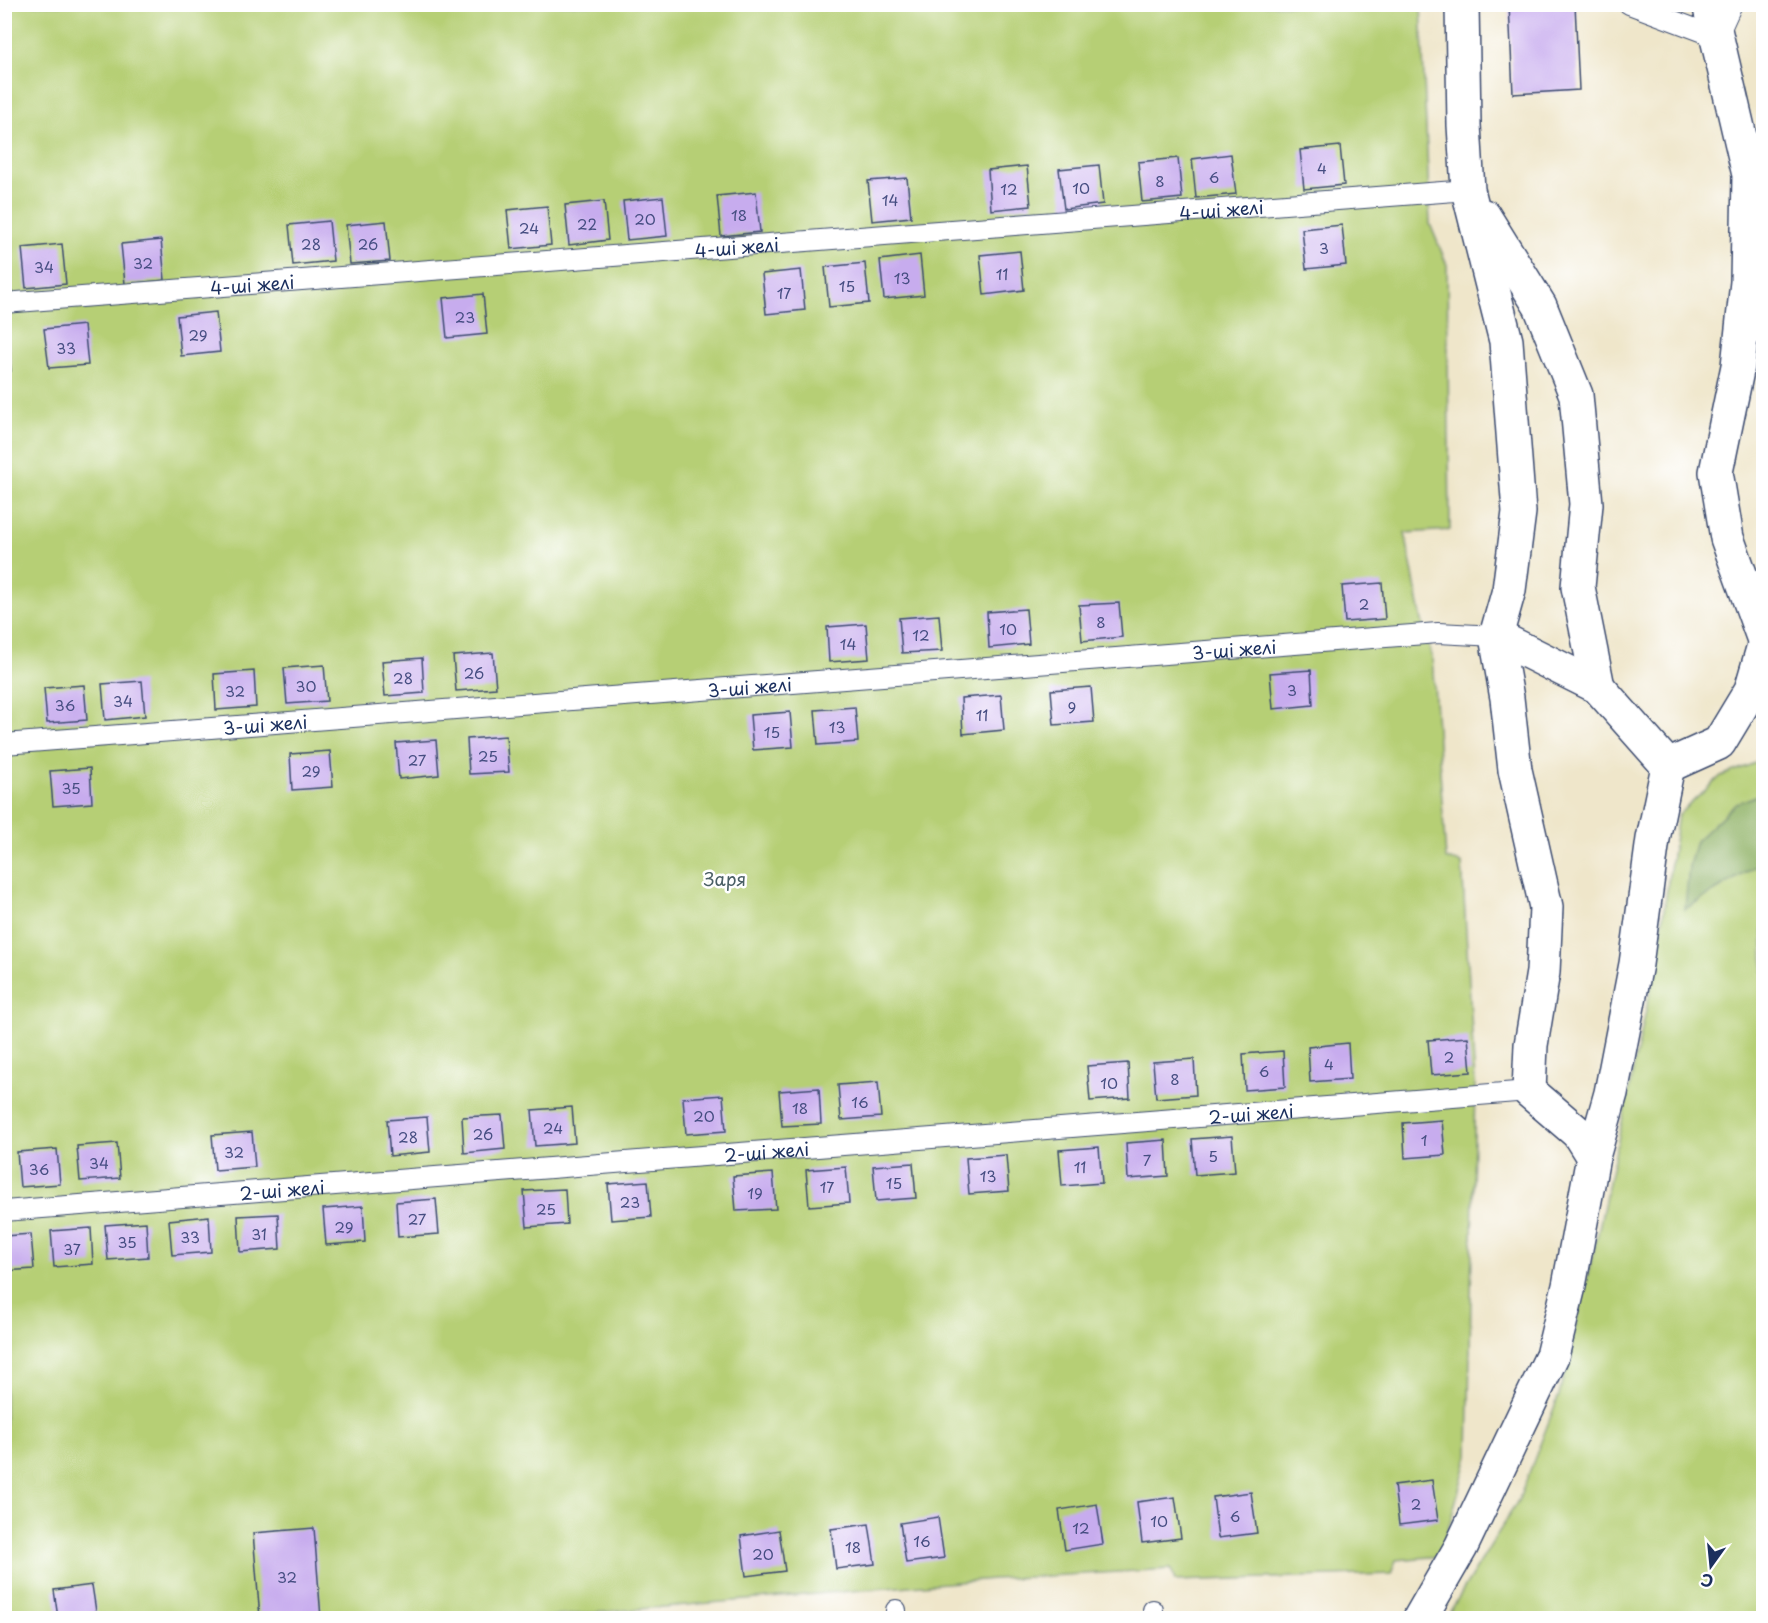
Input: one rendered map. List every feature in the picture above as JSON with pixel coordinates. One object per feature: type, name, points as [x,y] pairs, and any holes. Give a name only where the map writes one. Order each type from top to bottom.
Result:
[{"type":"street","points":[[1462,4],[1464,125],[1468,190],[1506,341],[1519,512],[1509,590],[1496,636],[1507,698],[1515,770],[1546,907],[1543,972],[1531,1045],[1529,1091],[1578,1133],[1593,1158]]},
{"type":"street","points":[[1709,4],[1749,175],[1747,282],[1738,366],[1716,472],[1727,538],[1764,640]]},
{"type":"street","points":[[1468,190],[1540,306],[1576,395],[1586,504],[1578,587],[1598,687]]},
{"type":"street","points":[[1496,636],[1598,687],[1668,766]]},
{"type":"street","points":[[1668,766],[1719,743],[1751,690],[1764,645]]},
{"type":"street","points":[[1420,1618],[1461,1547],[1552,1356],[1569,1286],[1593,1158],[1611,1093],[1634,976],[1653,839],[1668,766]]},
{"type":"lane","points":[[1629,4],[1717,37],[1732,4]]},
{"type":"lane","name":"4-ші желі","points":[[4,303],[1468,190]]},
{"type":"lane","name":"3-ші желі","points":[[4,744],[1438,633],[1496,636]]},
{"type":"lane","name":"2-ші желі","points":[[4,1211],[1529,1091]]},
{"type":"green space","name":"Заря","points":[[5,5],[1421,5],[1430,224],[1447,265],[1450,530],[1405,533],[1422,621],[1432,656],[1446,859],[1462,863],[1475,1083],[1468,1456],[1441,1556],[1396,1560],[1391,1574],[1175,1581],[1171,1569],[993,1579],[533,1618],[5,1618]]},
{"type":"green space","points":[[1763,760],[1763,1618],[1446,1618],[1519,1499],[1559,1395],[1598,1233],[1656,964],[1678,815],[1721,776]]},
{"type":"green space","points":[[1763,793],[1763,862],[1685,909],[1689,866],[1696,841],[1735,804]]},
{"type":"building","points":[[1509,4],[1575,4],[1579,90],[1513,94]]},
{"type":"building","points":[[1340,146],[1344,185],[1304,189],[1300,150]]},
{"type":"building","points":[[1231,154],[1236,194],[1196,198],[1192,159]]},
{"type":"building","points":[[1178,158],[1182,198],[1142,202],[1138,162]]},
{"type":"building","points":[[1099,165],[1103,204],[1064,209],[1059,169]]},
{"type":"building","points":[[1027,166],[1031,206],[991,210],[988,170]]},
{"type":"building","points":[[907,178],[911,217],[872,221],[868,181]]},
{"type":"building","points":[[756,192],[760,232],[721,236],[717,196]]},
{"type":"building","points":[[663,197],[667,236],[627,240],[623,201]]},
{"type":"building","points":[[604,201],[608,240],[569,245],[565,205]]},
{"type":"building","points":[[547,206],[551,245],[511,249],[507,210]]},
{"type":"building","points":[[329,221],[333,261],[293,265],[289,225]]},
{"type":"building","points":[[386,221],[390,261],[350,264],[346,225]]},
{"type":"building","points":[[1342,225],[1346,265],[1306,269],[1302,229]]},
{"type":"building","points":[[161,240],[165,280],[125,284],[121,244]]},
{"type":"building","points":[[62,244],[66,284],[26,288],[22,248]]},
{"type":"building","points":[[1020,251],[1024,290],[984,295],[980,255]]},
{"type":"building","points":[[4,254],[6,254],[10,291],[4,292]]},
{"type":"building","points":[[920,255],[924,295],[884,299],[880,260]]},
{"type":"building","points":[[865,263],[869,303],[829,307],[825,267]]},
{"type":"building","points":[[801,270],[805,310],[766,314],[762,274]]},
{"type":"building","points":[[483,294],[487,334],[447,338],[443,298]]},
{"type":"building","points":[[216,312],[220,352],[181,356],[177,316]]},
{"type":"building","points":[[84,325],[88,365],[49,368],[44,329]]},
{"type":"building","points":[[4,332],[7,332],[11,371],[4,372]]},
{"type":"building","points":[[1382,583],[1385,619],[1345,622],[1342,586]]},
{"type":"building","points":[[1119,603],[1122,637],[1082,641],[1079,605]]},
{"type":"building","points":[[1026,609],[1029,644],[989,648],[987,612]]},
{"type":"building","points":[[939,615],[942,651],[902,653],[899,618]]},
{"type":"building","points":[[866,624],[869,659],[829,662],[827,627]]},
{"type":"building","points":[[493,653],[496,688],[456,691],[453,656]]},
{"type":"building","points":[[422,658],[424,693],[385,696],[382,661]]},
{"type":"building","points":[[324,665],[327,701],[287,704],[284,668]]},
{"type":"building","points":[[1311,670],[1313,705],[1273,709],[1270,673]]},
{"type":"building","points":[[254,671],[256,707],[216,710],[214,674]]},
{"type":"building","points":[[142,681],[145,716],[105,720],[102,684]]},
{"type":"building","points":[[84,685],[87,720],[47,723],[44,688]]},
{"type":"building","points":[[1091,687],[1094,722],[1054,725],[1051,690]]},
{"type":"building","points":[[1001,695],[1004,730],[963,734],[961,698]]},
{"type":"building","points":[[855,707],[858,742],[818,745],[815,710]]},
{"type":"building","points":[[790,712],[793,747],[753,750],[750,715]]},
{"type":"building","points":[[506,736],[509,772],[469,774],[467,739]]},
{"type":"building","points":[[436,740],[439,775],[399,779],[396,743]]},
{"type":"building","points":[[330,751],[333,787],[292,790],[290,754]]},
{"type":"building","points":[[90,768],[92,803],[53,806],[50,771]]},
{"type":"building","points":[[1468,1037],[1471,1072],[1431,1075],[1428,1040]]},
{"type":"building","points":[[1348,1043],[1350,1079],[1310,1082],[1308,1047]]},
{"type":"building","points":[[1283,1051],[1285,1087],[1245,1090],[1243,1054]]},
{"type":"building","points":[[1194,1059],[1196,1095],[1156,1098],[1153,1062]]},
{"type":"building","points":[[1128,1063],[1130,1098],[1090,1101],[1087,1066]]},
{"type":"building","points":[[878,1082],[881,1117],[841,1120],[838,1085]]},
{"type":"building","points":[[819,1088],[821,1124],[782,1126],[779,1091]]},
{"type":"building","points":[[723,1095],[726,1131],[686,1134],[683,1098]]},
{"type":"building","points":[[572,1107],[575,1143],[535,1146],[532,1110]]},
{"type":"building","points":[[502,1115],[505,1149],[464,1153],[462,1117]]},
{"type":"building","points":[[427,1117],[430,1152],[390,1156],[387,1120]]},
{"type":"building","points":[[1442,1120],[1445,1155],[1405,1158],[1403,1123]]},
{"type":"building","points":[[252,1132],[255,1167],[215,1170],[212,1135]]},
{"type":"building","points":[[1232,1136],[1235,1172],[1195,1175],[1192,1139]]},
{"type":"building","points":[[1166,1140],[1168,1176],[1128,1179],[1126,1143]]},
{"type":"building","points":[[117,1143],[120,1178],[80,1181],[77,1146]]},
{"type":"building","points":[[1099,1147],[1102,1183],[1062,1186],[1059,1150]]},
{"type":"building","points":[[57,1149],[60,1184],[20,1187],[17,1152]]},
{"type":"building","points":[[1006,1155],[1009,1191],[969,1194],[966,1158]]},
{"type":"building","points":[[913,1163],[916,1198],[876,1201],[873,1166]]},
{"type":"building","points":[[846,1167],[849,1203],[809,1206],[806,1170]]},
{"type":"building","points":[[773,1173],[776,1209],[736,1211],[733,1176]]},
{"type":"building","points":[[648,1181],[651,1217],[611,1220],[608,1184]]},
{"type":"building","points":[[565,1189],[567,1224],[527,1227],[524,1191]]},
{"type":"building","points":[[436,1199],[439,1234],[398,1237],[396,1202]]},
{"type":"building","points":[[363,1206],[365,1242],[326,1245],[323,1209]]},
{"type":"building","points":[[278,1214],[280,1249],[240,1252],[238,1216]]},
{"type":"building","points":[[209,1216],[211,1252],[172,1255],[169,1220]]},
{"type":"building","points":[[146,1222],[148,1257],[108,1260],[105,1225]]},
{"type":"building","points":[[91,1228],[93,1264],[54,1267],[51,1231]]},
{"type":"building","points":[[31,1234],[34,1269],[4,1271],[4,1236]]},
{"type":"building","points":[[1432,1480],[1438,1520],[1399,1525],[1394,1485]]},
{"type":"building","points":[[1251,1492],[1257,1533],[1218,1538],[1213,1497]]},
{"type":"building","points":[[1175,1497],[1181,1538],[1142,1543],[1137,1502]]},
{"type":"building","points":[[1097,1504],[1103,1544],[1065,1550],[1059,1510]]},
{"type":"building","points":[[938,1517],[944,1558],[906,1563],[900,1523]]},
{"type":"building","points":[[869,1524],[875,1564],[836,1569],[831,1529]]},
{"type":"building","points":[[314,1528],[321,1618],[260,1618],[253,1533]]},
{"type":"building","points":[[779,1530],[785,1571],[746,1576],[741,1536]]},
{"type":"building","points":[[92,1585],[97,1618],[58,1618],[54,1590]]}]
